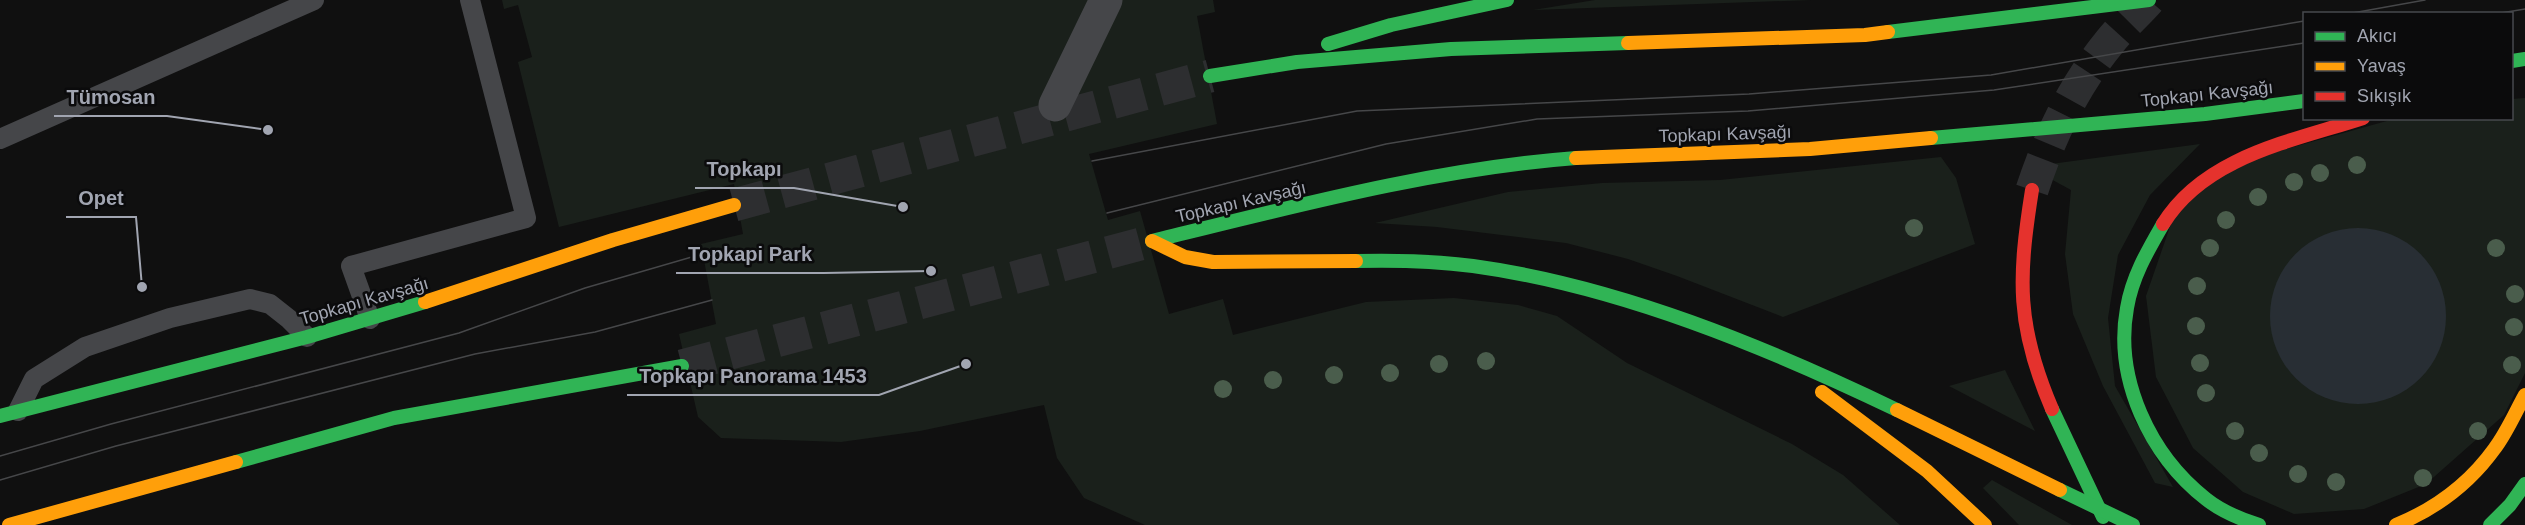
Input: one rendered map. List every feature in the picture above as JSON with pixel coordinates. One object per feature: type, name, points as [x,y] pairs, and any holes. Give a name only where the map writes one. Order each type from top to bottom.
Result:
[{"type":"main road","points":[[1507,0],[1391,25],[1210,76],[1297,62],[1428,50],[1865,35],[2149,0]]},
{"type":"main road","name":"Topkapı Kavşağı","points":[[1771,357],[1710,330],[1614,297],[1533,277],[1473,266],[1408,260],[1320,263],[1221,262],[1186,258],[1152,241],[1395,185],[1511,164],[1617,155],[1810,149],[1881,144],[2036,128],[2177,117],[2303,100]]},
{"type":"main road","points":[[2259,525],[2239,518],[2199,493],[2185,480],[2162,451],[2144,423],[2125,355],[2126,313],[2134,279],[2165,221],[2187,194],[2216,172],[2258,152],[2357,120]]},
{"type":"main road","points":[[2032,190],[2022,275],[2025,325],[2038,371],[2083,477],[2108,525]]},
{"type":"main road","name":"Topkapı Kavşağı","points":[[9,413],[370,319],[469,289],[613,240],[734,205]]},
{"type":"main road","points":[[1771,357],[1816,371],[2133,525]]},
{"type":"main road","points":[[1771,357],[1919,463],[1967,506],[1984,525]]},
{"type":"main road","points":[[9,525],[394,418],[682,366]]},
{"type":"main road","points":[[2396,525],[2439,502],[2469,478],[2494,448],[2525,395]]},
{"type":"main road","points":[[2083,477],[2125,525]]},
{"type":"main road","points":[[2490,525],[2510,505],[2525,484]]},
{"type":"street","points":[[1055,105],[1106,0]]},
{"type":"lane","points":[[0,139],[314,0]]},
{"type":"lane","points":[[370,319],[351,266],[526,218],[470,0]]},
{"type":"lane","points":[[9,413],[34,379],[85,346],[170,318],[250,299],[270,304],[307,337]]},
{"type":"shaded area","points":[[502,0],[1213,0],[1215,12],[1197,16],[1217,124],[1089,154],[1108,220],[1140,211],[1169,314],[1223,299],[1233,335],[1366,302],[1454,298],[1518,305],[1557,316],[1627,363],[1792,444],[1843,475],[1900,525],[1145,525],[1084,498],[1057,458],[1044,405],[920,431],[841,442],[721,438],[698,417],[679,334],[716,324],[701,244],[743,234],[734,184],[559,227],[518,62],[532,57],[518,5],[504,9]]},
{"type":"shaded area","points":[[1595,0],[1811,0],[1533,10]]},
{"type":"shaded area","points":[[2525,98],[2525,373],[2504,415],[2426,484],[2364,509],[2294,514],[2243,492],[2193,448],[2156,377],[2146,296],[2173,218],[2221,167],[2390,120],[2513,120],[2513,99]]},
{"type":"shaded area","points":[[2200,144],[2150,195],[2118,255],[2108,318],[2115,386],[2173,487],[2155,483],[2103,386],[2073,314],[2065,254],[2071,190],[2029,167]]},
{"type":"shaded area","points":[[1941,157],[1956,178],[1975,244],[1783,317],[1628,259],[1566,243],[1437,227],[1375,223],[1508,192],[1602,183],[1720,180]]},
{"type":"shaded area","points":[[2358,228],[2392,235],[2407,243],[2420,254],[2431,267],[2439,282],[2446,316],[2439,350],[2431,365],[2420,378],[2407,389],[2392,397],[2358,404],[2324,397],[2309,389],[2296,378],[2285,365],[2277,350],[2270,316],[2277,282],[2285,267],[2296,254],[2309,243],[2324,235]]},
{"type":"shaded area","points":[[2005,370],[2035,431],[1949,386]]},
{"type":"shaded area","points":[[1992,480],[2072,525],[2019,525],[1983,488]]},
{"type":"tunnel","points":[[2032,190],[2054,132],[2073,95],[2095,60],[2149,0]]},
{"type":"tunnel","points":[[734,205],[1210,76]]},
{"type":"tunnel","points":[[682,366],[1152,241]]},
{"type":"tram line","points":[[2358,12],[2425,0]]},
{"type":"tram line","points":[[2507,12],[2525,9]]},
{"type":"tram line","points":[[1092,161],[1357,111],[1749,94],[1991,75],[2303,21]]},
{"type":"tram line","points":[[1107,213],[1386,144],[1537,119],[1748,111],[1994,90],[2303,43]]},
{"type":"tram line","points":[[0,456],[111,424],[459,333],[585,288],[702,254]]},
{"type":"tram line","points":[[0,480],[116,446],[475,354],[595,332],[712,300]]},
{"type":"traffic: fast","points":[[1328,44],[1391,25],[1507,0]]},
{"type":"traffic: fast","points":[[1888,32],[2149,0]]},
{"type":"traffic: fast","points":[[1210,76],[1297,62],[1451,49],[1628,43]]},
{"type":"traffic: fast","points":[[2513,61],[2525,59]]},
{"type":"traffic: fast","points":[[1931,138],[2205,114],[2303,101]]},
{"type":"traffic: fast","points":[[1152,241],[1415,180],[1522,163],[1576,158]]},
{"type":"traffic: fast","points":[[2163,224],[2146,254],[2129,297],[2124,335],[2126,362],[2132,388],[2153,438],[2168,461],[2186,481],[2218,507],[2259,525]]},
{"type":"traffic: fast","points":[[1356,261],[1414,261],[1473,266],[1528,275],[1582,288],[1637,304],[1744,342],[1897,410]]},
{"type":"traffic: fast","points":[[0,416],[307,337],[425,302]]},
{"type":"traffic: fast","points":[[236,462],[394,418],[682,366]]},
{"type":"traffic: fast","points":[[2052,409],[2103,517]]},
{"type":"traffic: fast","points":[[2490,525],[2510,505],[2525,484]]},
{"type":"traffic: fast","points":[[2060,490],[2133,525]]},
{"type":"traffic: slow","points":[[1628,43],[1865,35],[1888,32]]},
{"type":"traffic: slow","points":[[1576,158],[1810,149],[1931,138]]},
{"type":"traffic: slow","points":[[425,302],[613,240],[734,205]]},
{"type":"traffic: slow","points":[[1152,241],[1185,257],[1213,262],[1356,261]]},
{"type":"traffic: slow","points":[[1822,392],[1927,471],[1985,525]]},
{"type":"traffic: slow","points":[[2396,525],[2438,503],[2474,473],[2499,442],[2525,395]]},
{"type":"traffic: slow","points":[[1897,410],[2060,490]]},
{"type":"traffic: slow","points":[[9,525],[236,462]]},
{"type":"traffic: jam","points":[[2163,224],[2181,201],[2202,182],[2226,167],[2252,154],[2357,120]]},
{"type":"traffic: jam","points":[[2032,190],[2024,250],[2023,301],[2032,352],[2052,409]]},
{"type":"place","name":"Tümosan","points":[[268,130]]},
{"type":"place","name":"Topkapı","points":[[903,207]]},
{"type":"place","name":"Topkapi Park","points":[[931,271]]},
{"type":"place","name":"Opet","points":[[142,287]]},
{"type":"place","name":"Topkapı Panorama 1453","points":[[966,364]]}]
